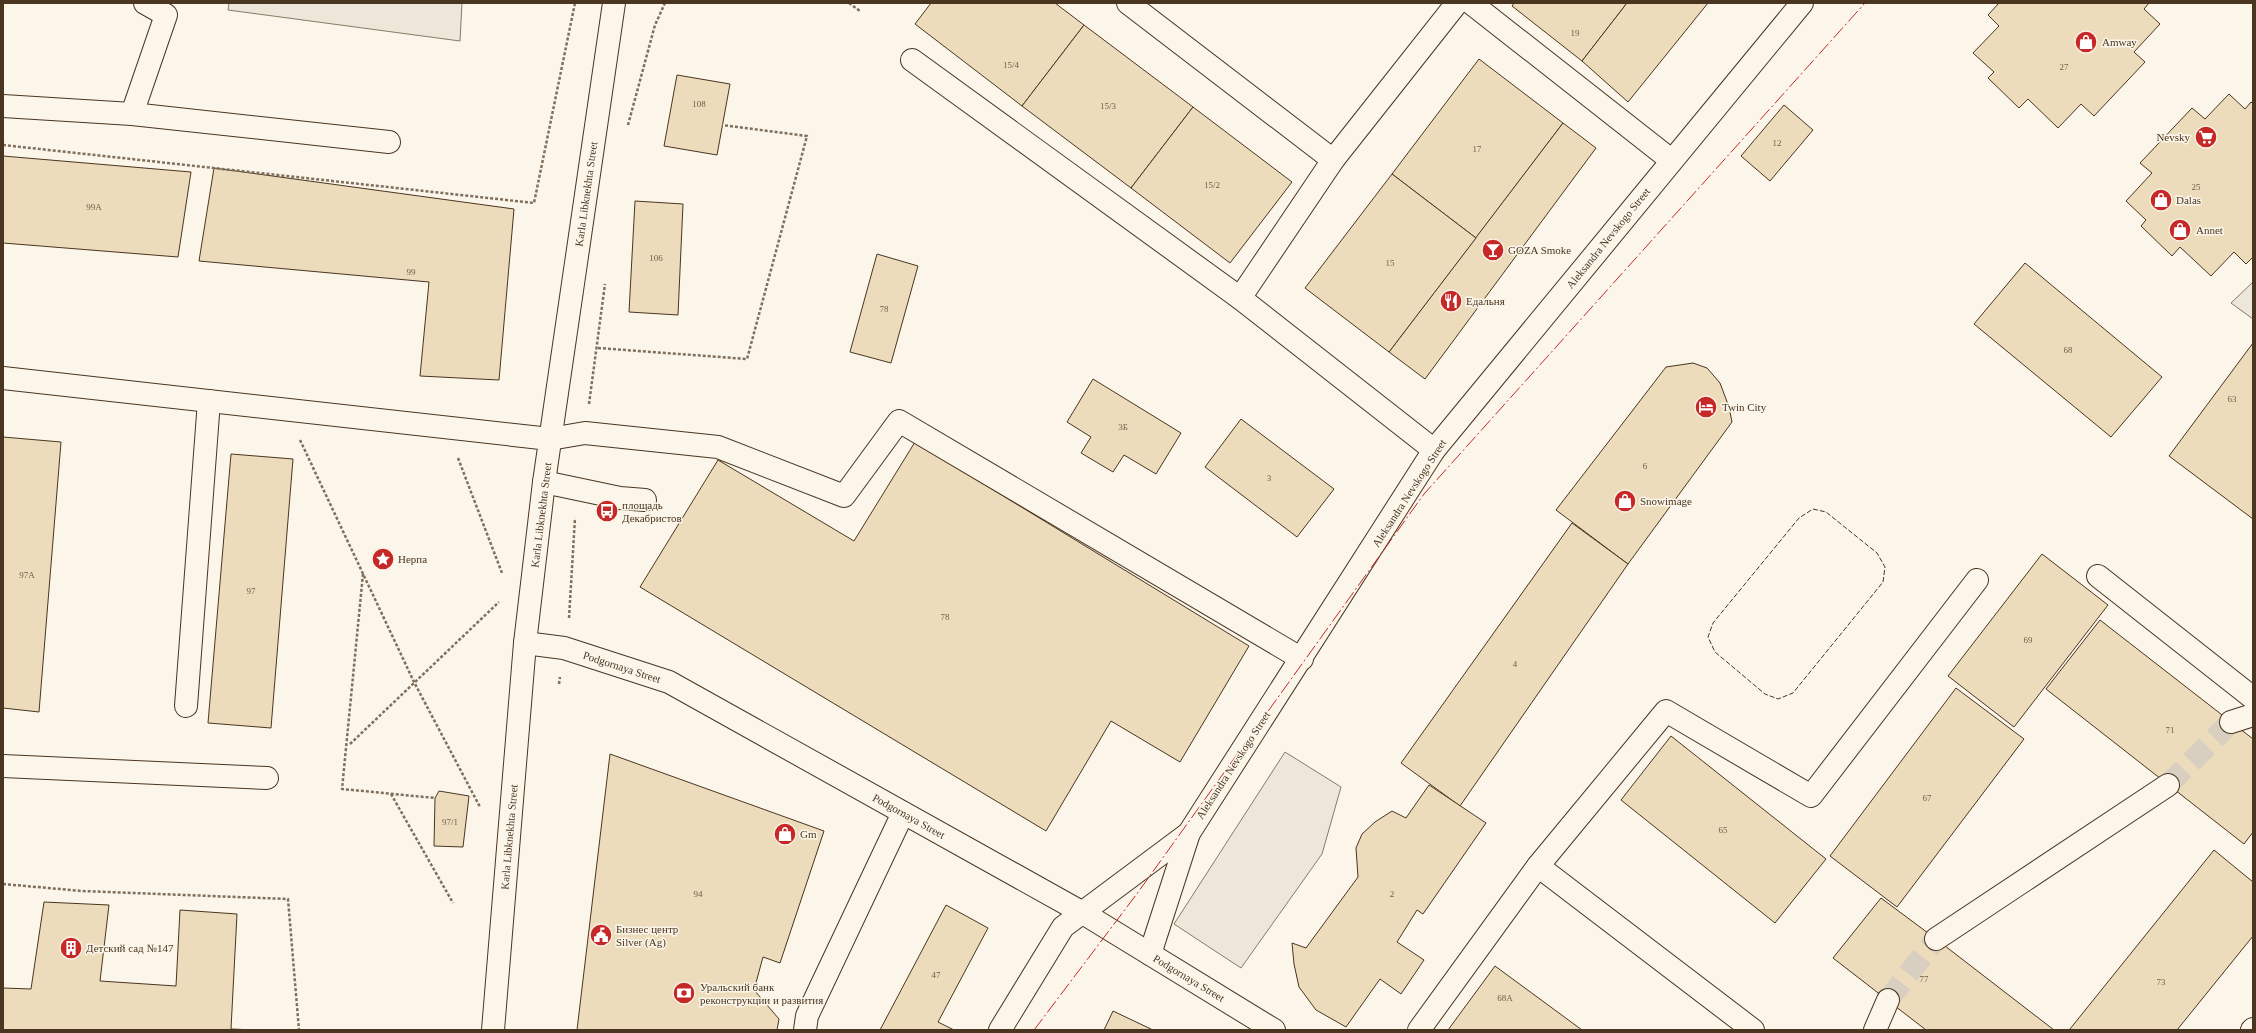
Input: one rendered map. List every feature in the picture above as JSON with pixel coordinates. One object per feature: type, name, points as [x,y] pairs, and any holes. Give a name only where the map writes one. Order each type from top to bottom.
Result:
[{"type":"street","points":[[132,114],[166,15],[145,3]]},
{"type":"street","name":"Karla Libknekhta Street","points":[[493,1030],[526,643],[544,482],[614,3]]},
{"type":"street","points":[[1128,3],[1333,160]]},
{"type":"street","points":[[1240,298],[1333,160],[1457,3]]},
{"type":"street","points":[[1471,3],[1671,160]]},
{"type":"street","name":"Aleksandra Nevskogo Street","points":[[1150,954],[1189,833],[1302,659],[1434,450],[1671,160],[1802,3]]},
{"type":"street","points":[[912,60],[1240,298],[1434,450]]},
{"type":"street","points":[[3,106],[132,114],[389,142]]},
{"type":"street","points":[[3,396],[11,379],[550,439],[585,433],[718,446],[844,496],[899,421],[1302,659]]},
{"type":"street","points":[[186,706],[209,401]]},
{"type":"street","points":[[544,482],[620,498],[645,500]]},
{"type":"street","points":[[2098,576],[2253,698]]},
{"type":"street","points":[[1419,1030],[1538,866],[1666,711],[1811,796],[1977,580]]},
{"type":"street","name":"Podgornaya Street","points":[[526,643],[564,648],[669,682],[1082,914],[1274,1030]]},
{"type":"street","points":[[2231,722],[2253,715]]},
{"type":"street","points":[[3,766],[267,778]]},
{"type":"street","points":[[1936,939],[2168,785]]},
{"type":"street","points":[[805,1030],[807,1016],[903,813]]},
{"type":"street","points":[[1000,1030],[1063,927],[1189,833]]},
{"type":"street","points":[[1538,866],[1752,1030]]},
{"type":"street","points":[[1875,1030],[1888,1000]]},
{"type":"path","points":[[3,145],[534,203],[575,3]]},
{"type":"path","points":[[626,131],[655,25],[665,3]]},
{"type":"path","points":[[849,3],[860,11]]},
{"type":"path","points":[[598,348],[747,359],[806,136],[722,125]]},
{"type":"path","points":[[585,433],[598,348],[606,278]]},
{"type":"path","points":[[446,427],[504,578]]},
{"type":"path","points":[[299,438],[414,682],[482,812]]},
{"type":"path","points":[[571,601],[576,488]]},
{"type":"path","points":[[363,574],[342,789],[435,798]]},
{"type":"path","points":[[350,744],[504,597]]},
{"type":"path","points":[[391,794],[453,903]]},
{"type":"path","points":[[3,884],[82,891],[288,899],[299,1030]]},
{"type":"shaded area","points":[[229,3],[462,3],[460,41],[228,10]]},
{"type":"shaded area","points":[[2253,282],[2253,319],[2231,303]]},
{"type":"shaded area","points":[[1285,752],[1341,787],[1322,854],[1241,968],[1174,924]]},
{"type":"building","points":[[931,3],[1055,3],[1084,25],[1022,106],[915,24]]},
{"type":"building","points":[[1514,3],[1627,3],[1582,61],[1512,6]]},
{"type":"building","points":[[1627,3],[1708,3],[1628,102],[1582,61]]},
{"type":"building","points":[[1999,3],[2149,3],[2144,9],[2160,24],[2134,52],[2145,62],[2094,116],[2081,104],[2058,128],[2028,99],[2019,108],[1988,78],[1994,72],[1973,53],[1999,26],[1988,15]]},
{"type":"building","points":[[1084,25],[1193,107],[1131,188],[1022,106]]},
{"type":"building","points":[[1479,59],[1563,123],[1476,238],[1392,174]]},
{"type":"building","points":[[677,75],[730,84],[717,155],[664,146]]},
{"type":"building","points":[[2229,94],[2245,109],[2251,102],[2253,104],[2253,257],[2246,264],[2234,252],[2211,276],[2180,247],[2172,256],[2141,226],[2146,220],[2126,201],[2152,173],[2140,163],[2192,108],[2205,119]]},
{"type":"building","points":[[1784,105],[1813,130],[1770,181],[1741,156]]},
{"type":"building","points":[[1193,107],[1292,182],[1230,263],[1131,188]]},
{"type":"building","name":"GOZA Smoke","points":[[1563,123],[1596,148],[1425,379],[1389,352]]},
{"type":"building","points":[[3,156],[191,172],[178,257],[3,243]]},
{"type":"building","points":[[214,168],[514,209],[499,380],[420,376],[429,282],[199,261]]},
{"type":"building","points":[[1392,174],[1476,238],[1389,352],[1305,288]]},
{"type":"building","points":[[635,201],[683,204],[678,315],[629,312]]},
{"type":"building","points":[[877,254],[918,266],[891,363],[850,352]]},
{"type":"building","points":[[2025,263],[2162,377],[2111,437],[1974,324]]},
{"type":"building","points":[[2253,343],[2253,519],[2169,456]]},
{"type":"building","points":[[1693,363],[1707,368],[1720,383],[1729,407],[1732,422],[1628,564],[1556,510],[1666,367]]},
{"type":"building","points":[[1093,379],[1181,433],[1156,474],[1124,455],[1113,472],[1081,453],[1091,437],[1067,422]]},
{"type":"building","points":[[1241,419],[1334,489],[1297,537],[1205,467]]},
{"type":"building","points":[[3,437],[61,442],[39,712],[3,708]]},
{"type":"building","points":[[915,442],[1249,646],[1180,762],[1111,721],[1046,831],[640,587],[718,460],[854,541]]},
{"type":"building","points":[[231,454],[293,459],[271,728],[208,723]]},
{"type":"building","points":[[1572,523],[1628,564],[1460,806],[1401,763]]},
{"type":"building","points":[[2042,554],[2108,605],[2014,727],[1948,676]]},
{"type":"building","points":[[2100,620],[2253,739],[2253,832],[2244,844],[2046,689]]},
{"type":"building","points":[[1956,688],[2024,739],[1897,907],[1830,856]]},
{"type":"building","points":[[1671,736],[1826,859],[1775,923],[1621,800]]},
{"type":"building","points":[[610,754],[824,831],[780,963],[763,957],[754,990],[779,1019],[777,1030],[577,1030]]},
{"type":"building","points":[[1429,785],[1486,823],[1423,914],[1417,910],[1397,942],[1424,960],[1401,994],[1380,979],[1346,1027],[1316,1010],[1299,987],[1294,964],[1292,943],[1306,948],[1358,877],[1356,848],[1362,834],[1375,822],[1392,811],[1406,818]]},
{"type":"building","points":[[439,791],[469,796],[463,847],[434,846],[435,798]]},
{"type":"building","points":[[2214,850],[2253,882],[2253,936],[2177,1030],[2070,1029]]},
{"type":"building","points":[[1881,898],[2054,1030],[1926,1030],[1833,958]]},
{"type":"building","name":"Детский сад №147","points":[[44,902],[109,905],[100,981],[176,986],[180,910],[237,914],[231,1029],[256,1030],[3,1030],[3,988],[31,989]]},
{"type":"building","points":[[946,905],[988,928],[938,1022],[954,1030],[880,1030]]},
{"type":"building","points":[[1495,966],[1582,1030],[1448,1030]]},
{"type":"building","points":[[1113,1011],[1153,1030],[1104,1030]]},
{"type":"tunnel","points":[[2168,785],[2231,722]]},
{"type":"tunnel","points":[[1888,1000],[1936,939]]},
{"type":"fence","points":[[1813,509],[1826,512],[1877,553],[1885,567],[1883,582],[1793,693],[1778,699],[1765,694],[1715,652],[1708,637],[1713,623],[1799,518],[1813,509]]},
{"type":"power","points":[[1034,1030],[1139,891],[1424,494],[1865,3]]},
{"type":"place","name":"Amway","points":[[2086,42]]},
{"type":"place","name":"Nevsky","points":[[2206,137]]},
{"type":"place","name":"Dalas","points":[[2161,200]]},
{"type":"place","name":"Annet","points":[[2180,230]]},
{"type":"place","name":"GOZA Smoke","points":[[1493,250]]},
{"type":"place","name":"Едальня","points":[[1451,301]]},
{"type":"place","name":"Twin Сity","points":[[1706,407]]},
{"type":"place","name":"Snowimage","points":[[1625,501]]},
{"type":"place","name":"площадь Декабристов","points":[[607,511]]},
{"type":"place","name":"Нерпа","points":[[383,559]]},
{"type":"place","name":"Gm","points":[[785,834]]},
{"type":"place","name":"Бизнес центр Silver (Ag)","points":[[601,935]]},
{"type":"place","name":"Детский сад №147","points":[[71,948]]},
{"type":"place","name":"Уральский банк реконструкции и развития","points":[[684,993]]}]
